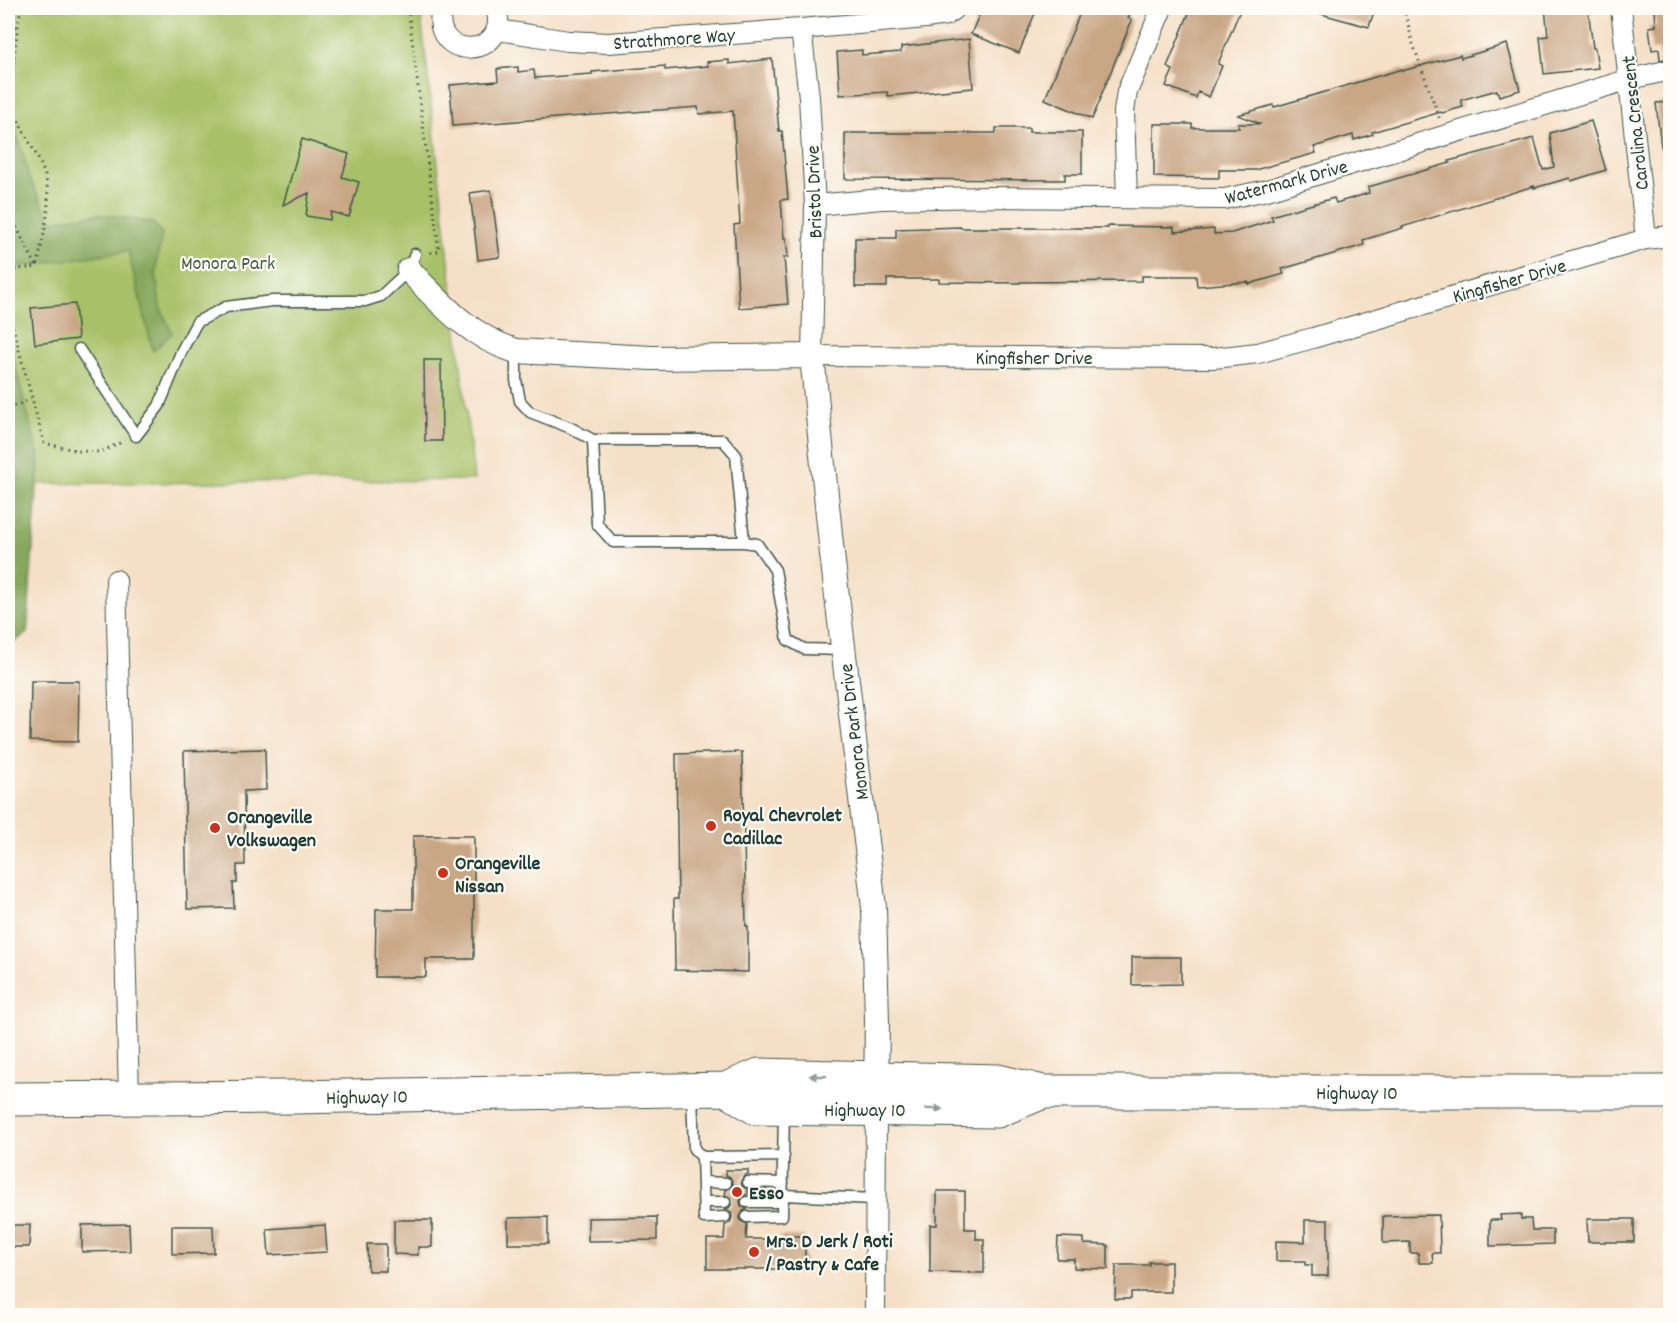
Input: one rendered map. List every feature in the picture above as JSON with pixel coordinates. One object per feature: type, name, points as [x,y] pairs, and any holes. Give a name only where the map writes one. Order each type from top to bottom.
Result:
[{"type":"highway","name":"Highway 10","points":[[8,1099],[294,1097],[726,1089],[759,1075],[876,1093]]},
{"type":"highway","name":"Highway 10","points":[[726,1089],[756,1108],[784,1108],[876,1093],[998,1080],[1042,1092],[1671,1092]]},
{"type":"street","points":[[442,8],[440,24],[443,33],[458,47],[468,49],[483,45],[498,30],[499,20],[496,8]]},
{"type":"street","name":"Strathmore Way","points":[[498,30],[568,41],[608,43],[938,17],[946,15],[955,8]]},
{"type":"street","points":[[1127,198],[1124,112],[1127,92],[1162,8]]},
{"type":"street","name":"Carolina Crescent","points":[[1621,8],[1646,239]]},
{"type":"street","name":"Bristol Drive","points":[[801,29],[809,97],[815,205],[812,356]]},
{"type":"street","name":"Watermark Drive","points":[[815,205],[893,199],[993,197],[1224,199],[1267,190],[1630,79],[1671,70]]},
{"type":"street","name":"Kingfisher Drive","points":[[412,262],[453,315],[479,335],[516,351],[652,358],[812,356],[1214,358],[1258,353],[1646,239],[1671,236]]},
{"type":"street","name":"Monora Park Drive","points":[[812,356],[874,909],[876,1093]]},
{"type":"street","points":[[116,580],[129,1098]]},
{"type":"street","points":[[874,1316],[876,1093]]},
{"type":"lane","points":[[79,349],[136,436],[159,406],[182,350],[197,322],[226,307],[273,301],[364,301],[381,296],[412,262]]},
{"type":"lane","points":[[516,351],[516,380],[520,401],[530,412],[571,428],[593,440],[723,440],[736,454],[744,542]]},
{"type":"lane","points":[[593,440],[597,524],[613,542],[744,542],[757,544],[774,570],[788,640],[804,649],[844,650]]},
{"type":"lane","points":[[692,1089],[694,1149],[702,1157],[704,1218],[725,1217]]},
{"type":"lane","points":[[747,1217],[782,1216],[784,1108]]},
{"type":"lane","points":[[702,1157],[784,1156]]},
{"type":"lane","points":[[703,1182],[726,1183]]},
{"type":"lane","points":[[748,1182],[783,1183]]},
{"type":"lane","points":[[747,1202],[783,1199],[875,1199]]},
{"type":"lane","points":[[704,1202],[725,1202]]},
{"type":"path","points":[[21,8],[13,86],[16,115],[47,183],[48,202],[37,267]]},
{"type":"path","points":[[408,8],[439,251],[412,262]]},
{"type":"path","points":[[1404,8],[1413,44],[1445,136]]},
{"type":"path","points":[[8,17],[17,31]]},
{"type":"path","points":[[8,211],[37,267]]},
{"type":"path","points":[[8,270],[37,267]]},
{"type":"path","points":[[8,309],[44,443],[79,451],[100,452],[136,436]]},
{"type":"path","points":[[8,408],[32,400]]},
{"type":"green space","name":"Monora Park","points":[[8,8],[420,8],[474,480],[8,484]]},
{"type":"green space","points":[[8,108],[29,178],[51,221],[97,214],[153,223],[162,234],[156,275],[160,307],[172,333],[153,351],[128,251],[8,268]]},
{"type":"green space","points":[[8,339],[39,458],[27,633],[8,646]]},
{"type":"building","points":[[982,8],[1037,8],[1019,53],[971,34]]},
{"type":"building","points":[[1082,8],[1132,8],[1128,18],[1132,20],[1092,119],[1045,99]]},
{"type":"building","points":[[1191,8],[1241,8],[1218,64],[1222,66],[1209,97],[1198,92],[1196,98],[1166,86],[1173,70],[1167,67]]},
{"type":"building","points":[[1315,8],[1375,8],[1369,27],[1314,12]]},
{"type":"building","points":[[1545,8],[1588,8],[1598,68],[1544,74],[1540,37],[1548,36]]},
{"type":"building","points":[[1671,9],[1671,58],[1660,60],[1659,49],[1652,50],[1649,27],[1656,26],[1655,10]]},
{"type":"building","points":[[969,39],[973,88],[888,96],[887,92],[840,95],[837,52],[862,50],[862,55],[901,52],[901,47]]},
{"type":"building","points":[[1507,44],[1520,90],[1499,96],[1497,90],[1461,100],[1463,107],[1372,132],[1373,134],[1354,140],[1353,135],[1336,140],[1314,147],[1316,153],[1255,170],[1219,170],[1219,178],[1154,177],[1154,124],[1192,124],[1192,128],[1239,128],[1238,124],[1261,124],[1238,115],[1273,105],[1274,107],[1402,69],[1402,71],[1460,55],[1461,58]]},
{"type":"building","points":[[772,59],[788,199],[781,200],[788,257],[784,257],[788,304],[739,308],[734,225],[740,224],[733,111],[699,114],[698,107],[453,126],[450,85],[498,81],[497,69],[518,67],[518,72],[534,70],[535,78],[665,66],[665,70],[708,66],[707,62],[729,60],[729,64]]},
{"type":"building","points":[[1671,102],[1671,146],[1661,147],[1656,103]]},
{"type":"building","points":[[1591,121],[1606,170],[1571,181],[1570,178],[1534,188],[1534,186],[1402,227],[1363,240],[1364,245],[1282,269],[1284,274],[1249,284],[1248,282],[1197,286],[1196,276],[1142,276],[1142,281],[1020,283],[887,279],[887,287],[855,287],[855,238],[896,238],[896,229],[961,227],[1174,227],[1174,232],[1214,229],[1214,234],[1232,233],[1273,220],[1271,216],[1334,198],[1336,203],[1369,193],[1368,187],[1450,163],[1449,161],[1534,138],[1543,170],[1554,167],[1550,133]]},
{"type":"building","points":[[996,128],[1029,128],[1029,132],[1082,132],[1082,174],[1065,174],[1065,180],[845,179],[845,133],[996,133]]},
{"type":"building","points":[[302,139],[349,154],[342,177],[359,182],[349,217],[331,212],[330,220],[306,216],[309,193],[283,205]]},
{"type":"building","points":[[491,190],[500,257],[478,260],[470,193]]},
{"type":"building","points":[[75,304],[78,339],[35,344],[31,308]]},
{"type":"building","points":[[424,360],[441,360],[442,441],[425,441]]},
{"type":"building","points":[[31,681],[79,681],[78,742],[30,741]]},
{"type":"building","name":"Orangeville Volkswagen","points":[[265,749],[266,790],[244,791],[245,865],[237,865],[237,883],[233,883],[234,908],[187,909],[184,751]]},
{"type":"building","name":"Royal Chevrolet Cadillac","points":[[742,752],[748,972],[675,970],[674,899],[678,899],[676,754]]},
{"type":"building","name":"Orangeville Nissan","points":[[413,836],[474,836],[474,959],[426,959],[426,977],[375,977],[376,909],[413,909]]},
{"type":"building","points":[[1132,957],[1181,957],[1181,984],[1132,985]]},
{"type":"building","points":[[726,1170],[748,1170],[748,1174],[741,1181],[742,1186],[748,1190],[748,1194],[740,1201],[741,1206],[747,1209],[740,1217],[741,1221],[747,1224],[746,1239],[805,1236],[805,1269],[707,1269],[707,1239],[724,1239],[725,1225],[730,1223],[732,1217],[731,1212],[725,1210],[732,1203],[731,1198],[725,1195],[726,1190],[732,1187],[733,1183],[726,1175]]},
{"type":"building","points":[[937,1191],[965,1191],[965,1229],[976,1229],[976,1239],[984,1239],[984,1273],[930,1272],[930,1225],[937,1225]]},
{"type":"building","points":[[1521,1214],[1521,1219],[1531,1219],[1532,1230],[1553,1230],[1553,1244],[1490,1246],[1490,1220],[1501,1220],[1500,1215]]},
{"type":"building","points":[[1439,1215],[1440,1253],[1432,1253],[1433,1263],[1419,1263],[1418,1253],[1410,1253],[1410,1242],[1383,1243],[1383,1216]]},
{"type":"building","points":[[548,1217],[548,1244],[508,1244],[508,1218]]},
{"type":"building","points":[[657,1217],[657,1240],[588,1241],[588,1218]]},
{"type":"building","points":[[1587,1219],[1634,1219],[1634,1242],[1588,1242]]},
{"type":"building","points":[[394,1220],[432,1220],[432,1247],[418,1247],[418,1255],[394,1254]]},
{"type":"building","points":[[1305,1220],[1328,1220],[1328,1276],[1312,1276],[1312,1265],[1305,1265],[1305,1261],[1276,1261],[1276,1241],[1305,1242]]},
{"type":"building","points":[[129,1224],[130,1251],[82,1252],[82,1225]]},
{"type":"building","points":[[8,1225],[30,1225],[29,1247],[8,1247]]},
{"type":"building","points":[[325,1225],[327,1252],[269,1255],[267,1229]]},
{"type":"building","points":[[172,1226],[213,1226],[214,1253],[172,1254]]},
{"type":"building","points":[[1058,1237],[1084,1238],[1084,1244],[1108,1245],[1108,1269],[1074,1268],[1074,1259],[1057,1259]]},
{"type":"building","points":[[367,1244],[386,1244],[386,1271],[368,1271]]},
{"type":"building","points":[[1149,1262],[1171,1262],[1171,1292],[1131,1292],[1131,1299],[1115,1299],[1116,1265],[1149,1265]]},
{"type":"place","name":"Royal Chevrolet Cadillac","points":[[711,826]]},
{"type":"place","name":"Orangeville Volkswagen","points":[[215,828]]},
{"type":"place","name":"Orangeville Nissan","points":[[443,873]]},
{"type":"place","name":"Esso","points":[[737,1192]]},
{"type":"place","name":"Mrs. D Jerk / Roti / Pastry & Cafe","points":[[754,1252]]}]
